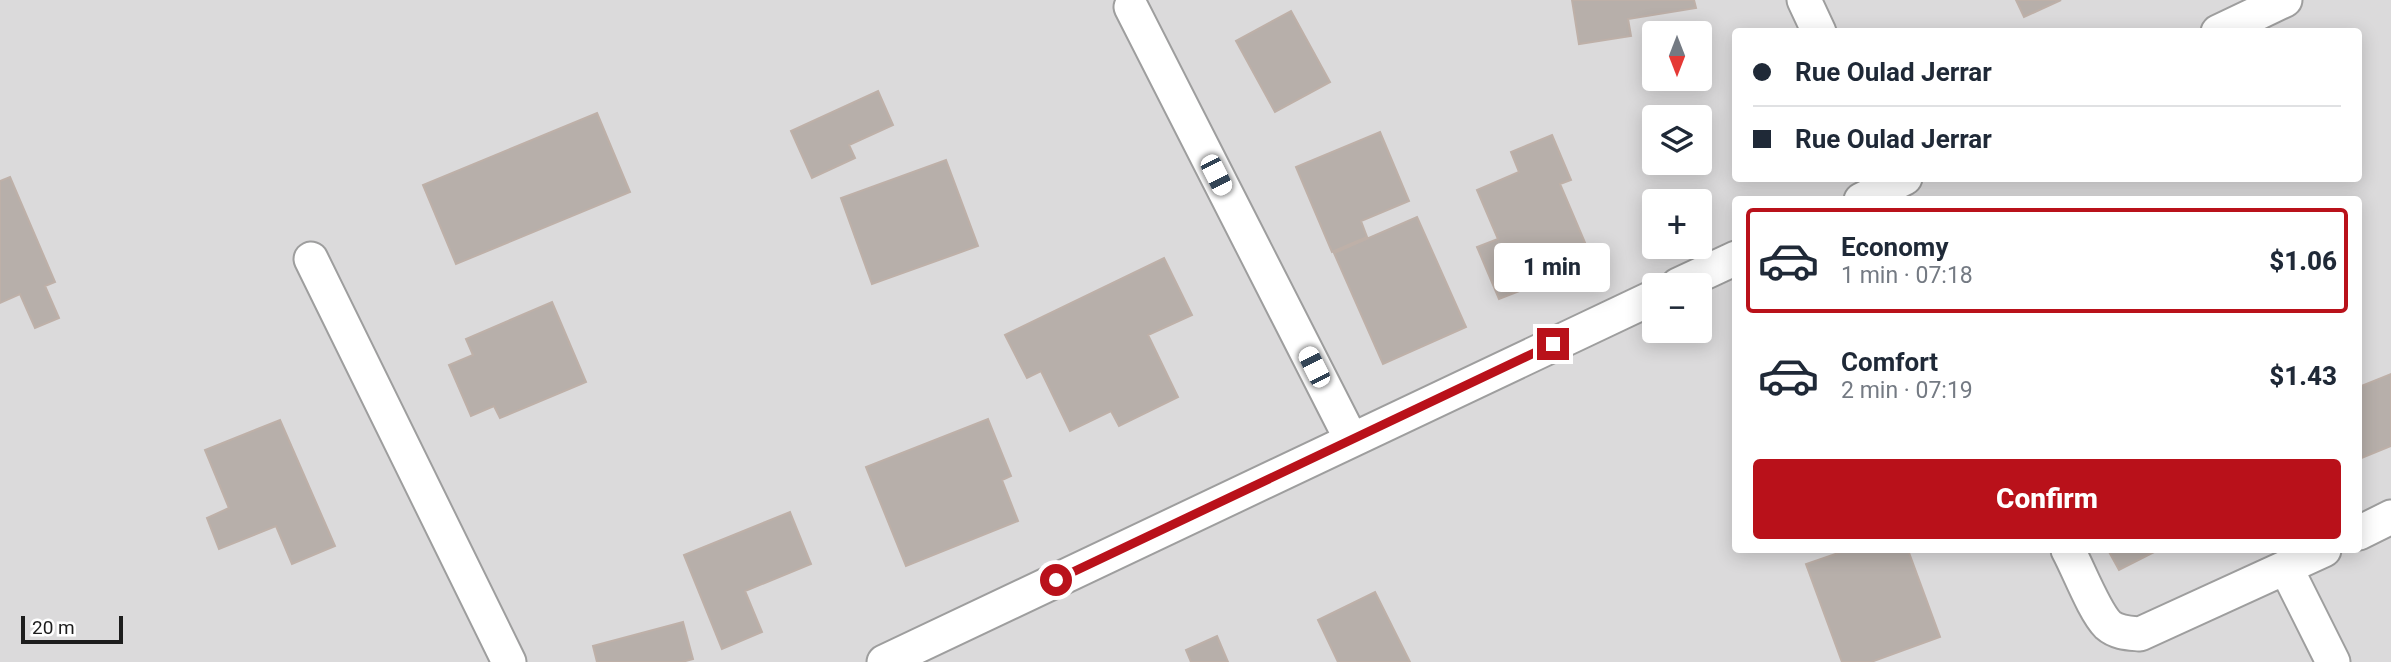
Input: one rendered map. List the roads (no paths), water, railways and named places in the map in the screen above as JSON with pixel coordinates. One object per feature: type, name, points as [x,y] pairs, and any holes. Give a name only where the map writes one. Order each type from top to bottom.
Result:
[{"type":"street","points":[[1804,0],[1817,28]]},
{"type":"street","points":[[2226,28],[2285,0]]},
{"type":"street","points":[[1131,7],[1351,439]]},
{"type":"street","points":[[1870,196],[1896,185]]},
{"type":"street","points":[[311,259],[509,662]]},
{"type":"street","points":[[1704,273],[1732,260]]},
{"type":"street","points":[[884,662],[1642,303]]},
{"type":"street","points":[[2362,532],[2391,517]]},
{"type":"street","points":[[2070,553],[2108,625],[2124,633],[2140,634],[2318,553]]},
{"type":"street","points":[[2286,568],[2333,662]]}]
